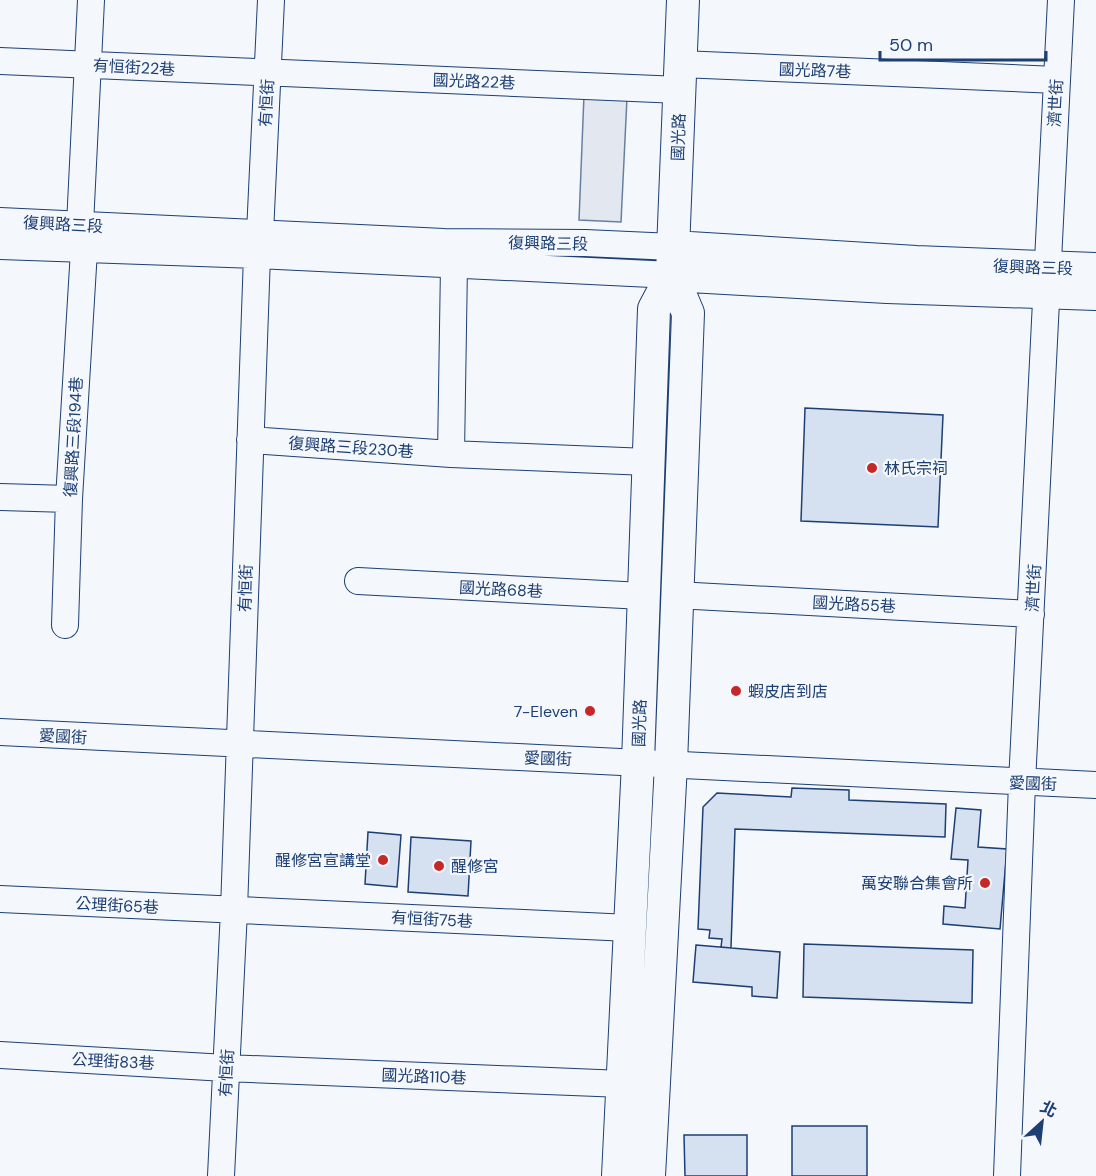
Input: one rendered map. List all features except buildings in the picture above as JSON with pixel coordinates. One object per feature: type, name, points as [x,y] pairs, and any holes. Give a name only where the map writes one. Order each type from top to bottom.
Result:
[{"type":"main road","name":"國光路","points":[[618,1176],[638,762],[654,309],[672,261],[683,0]]},
{"type":"main road","name":"國光路","points":[[649,1176],[671,764],[688,313],[672,261]]},
{"type":"main road","name":"復興路三段","points":[[672,261],[887,287],[1046,280],[1096,269]]},
{"type":"main road","name":"復興路三段","points":[[1046,280],[1096,294]]},
{"type":"street","points":[[80,225],[91,0]]},
{"type":"street","name":"有恒街","points":[[221,1176],[234,910],[250,440],[270,0]]},
{"type":"street","name":"濟世街","points":[[1006,1176],[1022,783],[1060,0]]},
{"type":"street","name":"有恒街22巷","points":[[0,61],[267,74]]},
{"type":"street","name":"國光路22巷","points":[[267,74],[680,77]]},
{"type":"street","name":"國光路7巷","points":[[680,77],[1057,80]]},
{"type":"street","name":"復興路三段","points":[[0,221],[80,225],[454,265],[672,261]]},
{"type":"street","name":"復興路三段","points":[[0,246],[84,250],[258,244],[585,243],[672,261]]},
{"type":"street","name":"復興路三段194巷","points":[[65,625],[69,499],[84,250]]},
{"type":"street","points":[[452,454],[454,265]]},
{"type":"street","name":"復興路三段230巷","points":[[250,440],[452,454],[648,462]]},
{"type":"street","points":[[0,497],[69,499]]},
{"type":"street","name":"國光路68巷","points":[[358,581],[643,596]]},
{"type":"street","name":"國光路55巷","points":[[676,595],[1031,614]]},
{"type":"street","name":"愛國街","points":[[0,732],[1096,785]]},
{"type":"street","name":"公理街65巷","points":[[0,899],[234,910]]},
{"type":"street","name":"有恒街75巷","points":[[234,910],[630,928]]},
{"type":"street","name":"公理街83巷","points":[[0,1055],[226,1068]]},
{"type":"street","name":"國光路110巷","points":[[226,1068],[623,1084]]},
{"type":"shaded area","points":[[584,95],[627,98],[621,222],[579,220]]},
{"type":"place","name":"林氏宗祠","points":[[872,468]]},
{"type":"place","name":"蝦皮店到店","points":[[736,691]]},
{"type":"place","name":"7-Eleven","points":[[590,711]]},
{"type":"place","name":"醒修宮宣講堂","points":[[383,860]]},
{"type":"place","name":"醒修宮","points":[[439,866]]},
{"type":"place","name":"萬安聯合集會所","points":[[985,883]]}]
